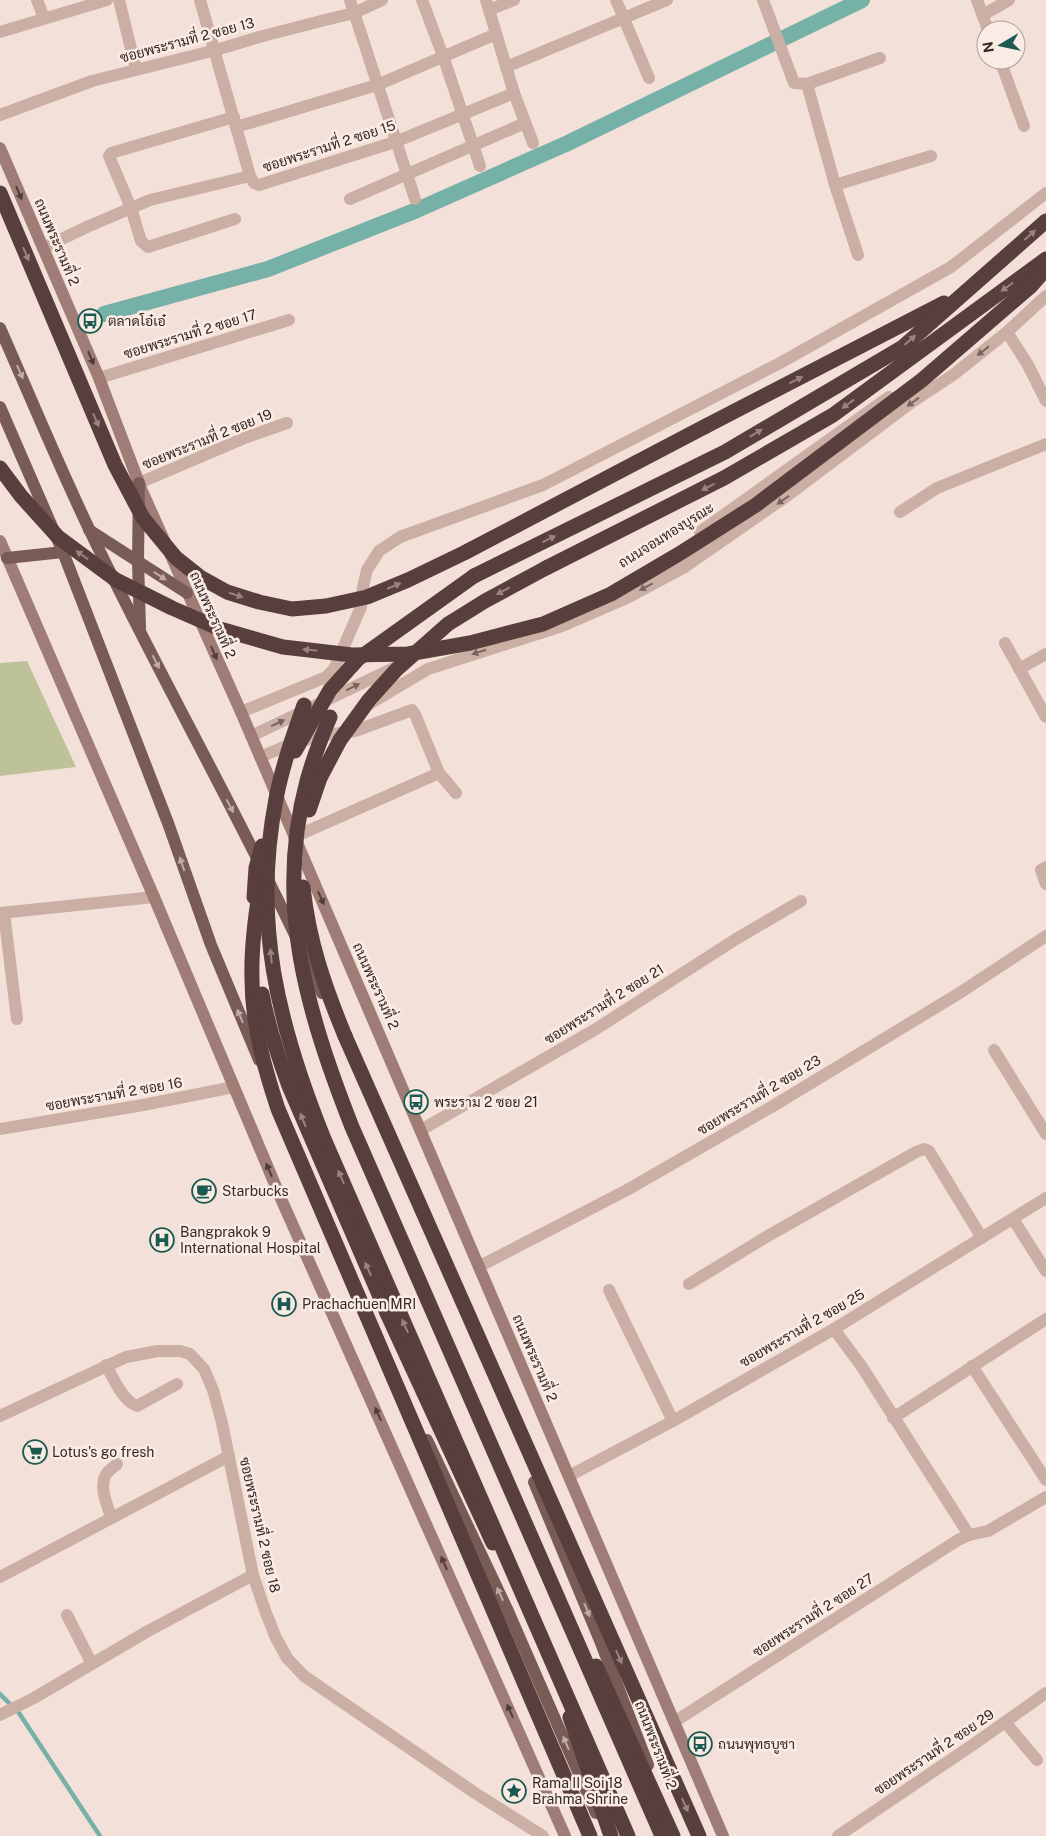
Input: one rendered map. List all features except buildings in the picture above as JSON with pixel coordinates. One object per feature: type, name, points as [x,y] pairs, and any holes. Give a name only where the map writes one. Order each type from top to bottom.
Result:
[{"type":"highway","points":[[0,193],[115,465],[143,518],[176,558],[200,577],[227,592],[259,602],[292,609],[326,606],[367,597],[408,580],[464,553],[968,290]]},
{"type":"highway","points":[[611,1836],[552,1668],[452,1458],[387,1314],[304,1124],[275,1048],[258,977],[253,914],[256,868],[267,823],[278,788],[299,744],[330,690],[358,659],[474,576],[734,447],[903,347],[1046,221]]},
{"type":"highway","points":[[674,1836],[560,1588],[431,1294],[321,1034],[300,955],[296,883],[306,817],[320,778],[340,740],[369,700],[396,670],[448,624],[485,601],[546,568],[724,478],[833,415],[1046,259]]},
{"type":"highway","points":[[0,468],[21,496],[58,537],[116,580],[220,629],[283,647],[352,655],[408,654],[470,643],[543,624],[611,594],[756,505],[922,380],[1031,286],[1046,270]]},
{"type":"highway","points":[[304,705],[283,770],[256,913],[252,980],[256,1024],[268,1079],[295,1151],[590,1836]]},
{"type":"highway","points":[[330,716],[313,761],[302,801],[298,823],[294,874],[296,930],[305,986],[322,1048],[356,1136],[662,1836]]},
{"type":"highway","points":[[302,801],[301,863],[305,910],[314,953],[331,1002],[699,1836]]},
{"type":"highway","points":[[271,829],[267,899],[272,965],[285,1029],[307,1097],[628,1836]]},
{"type":"main road","name":"ถนนพระรามที่ 2","points":[[0,148],[99,378],[139,483],[252,736],[724,1836]]},
{"type":"main road","name":"ถนนพระรามที่ 2","points":[[0,328],[89,530],[249,842],[345,1042],[542,1499],[601,1643],[674,1836]]},
{"type":"main road","points":[[0,407],[63,552],[165,814],[210,944],[246,1030],[368,1314],[507,1609],[606,1836]]},
{"type":"main road","points":[[139,483],[138,561],[140,632]]},
{"type":"main road","points":[[89,530],[187,593]]},
{"type":"main road","points":[[0,541],[154,897],[282,1201],[565,1836]]},
{"type":"main road","points":[[7,558],[63,552]]},
{"type":"street","points":[[37,0],[44,18]]},
{"type":"street","points":[[0,32],[107,0]]},
{"type":"street","points":[[120,0],[136,69]]},
{"type":"street","points":[[200,0],[216,50],[250,176]]},
{"type":"street","name":"ซอยพระรามที่ 2 ซอย 13","points":[[0,115],[66,89],[136,69],[216,50],[352,6],[382,0]]},
{"type":"street","points":[[422,0],[480,166]]},
{"type":"street","points":[[514,0],[488,5],[514,92],[533,144]]},
{"type":"street","points":[[616,0],[648,78]]},
{"type":"street","points":[[506,67],[667,0]]},
{"type":"street","points":[[763,0],[794,83],[807,84],[880,58]]},
{"type":"street","points":[[978,0],[985,20]]},
{"type":"street","points":[[983,15],[1009,0]]},
{"type":"street","points":[[352,6],[415,199]]},
{"type":"street","points":[[235,219],[148,247],[141,241],[131,208],[108,156],[110,153],[377,85],[496,34]]},
{"type":"street","points":[[1004,70],[1024,126]]},
{"type":"street","points":[[807,84],[835,185],[858,255]]},
{"type":"street","name":"ซอยพระรามที่ 2 ซอย 15","points":[[43,248],[150,200],[250,176],[254,183],[259,185],[395,142],[514,92]]},
{"type":"street","points":[[350,199],[406,173],[525,123]]},
{"type":"street","points":[[835,185],[931,156]]},
{"type":"street","points":[[241,712],[326,677],[334,669],[361,607],[367,570],[380,551],[400,537],[543,485],[780,363],[950,267],[1046,193]]},
{"type":"street","name":"ถนนจอมทองบูรณะ","points":[[252,736],[417,657],[444,651],[577,604],[644,569],[721,518],[896,392],[1046,270]]},
{"type":"street","points":[[292,832],[335,735],[352,714],[428,669],[562,626],[627,598],[683,568],[788,496],[912,402],[953,375],[1007,332],[1046,296]]},
{"type":"street","name":"ซอยพระรามที่ 2 ซอย 17","points":[[99,378],[289,320]]},
{"type":"street","points":[[1007,332],[1028,365],[1046,401]]},
{"type":"street","name":"ซอยพระรามที่ 2 ซอย 19","points":[[139,483],[230,444],[287,423]]},
{"type":"street","points":[[900,512],[937,488],[1046,444]]},
{"type":"street","points":[[1005,643],[1046,717]]},
{"type":"street","points":[[1019,669],[1046,654]]},
{"type":"street","points":[[260,758],[280,748],[307,739],[355,731],[412,710],[439,773],[456,793]]},
{"type":"street","points":[[292,832],[439,773]]},
{"type":"street","points":[[1046,867],[1040,870],[1046,884]]},
{"type":"street","points":[[17,1020],[2,913],[154,897]]},
{"type":"street","name":"ซอยพระรามที่ 2 ซอย 21","points":[[420,1130],[596,1029],[736,939],[801,901]]},
{"type":"street","name":"ซอยพระรามที่ 2 ซอย 23","points":[[480,1266],[627,1190],[773,1106],[958,994],[1046,936]]},
{"type":"street","points":[[994,1050],[1046,1134]]},
{"type":"street","name":"ซอยพระรามที่ 2 ซอย 16","points":[[0,1129],[143,1105],[234,1086]]},
{"type":"street","points":[[690,1284],[783,1228],[924,1149],[929,1151],[982,1238]]},
{"type":"street","name":"ซอยพระรามที่ 2 ซอย 25","points":[[569,1476],[673,1421],[834,1329],[1046,1198]]},
{"type":"street","points":[[1013,1218],[1046,1271]]},
{"type":"street","points":[[609,1290],[673,1421]]},
{"type":"street","points":[[893,1418],[1046,1320]]},
{"type":"street","points":[[834,1329],[862,1367],[969,1535]]},
{"type":"street","name":"ซอยพระรามที่ 2 ซอย 18","points":[[0,1416],[126,1357],[158,1351],[190,1354],[204,1369],[214,1390],[253,1575],[276,1638],[287,1658],[304,1676],[475,1793],[544,1836]]},
{"type":"street","points":[[106,1365],[130,1403],[137,1406],[177,1384]]},
{"type":"street","points":[[972,1366],[1046,1480]]},
{"type":"street","points":[[0,1577],[229,1456]]},
{"type":"street","points":[[111,1517],[105,1498],[104,1482],[106,1474],[117,1464]]},
{"type":"street","name":"ซอยพระรามที่ 2 ซอย 27","points":[[674,1722],[958,1540],[969,1535],[988,1531],[1046,1497]]},
{"type":"street","points":[[4,1714],[148,1631],[253,1575]]},
{"type":"street","points":[[67,1615],[92,1664]]},
{"type":"street","name":"ซอยพระรามที่ 2 ซอย 29","points":[[838,1836],[1046,1693]]},
{"type":"street","points":[[1005,1722],[1037,1760]]},
{"type":"green space","points":[[27,661],[76,767],[0,776],[0,663]]},
{"type":"waterway","points":[[104,314],[268,269],[417,210],[568,143],[862,0]]},
{"type":"waterway","points":[[0,1694],[19,1713],[100,1836]]},
{"type":"place","name":"ตลาดโอ๋เอ๋","points":[[90,321]]},
{"type":"place","name":"พระราม 2 ซอย 21","points":[[416,1102]]},
{"type":"place","name":"Starbucks","points":[[204,1191]]},
{"type":"place","name":"Bangprakok 9 International Hospital","points":[[162,1240]]},
{"type":"place","name":"Prachachuen MRI","points":[[284,1304]]},
{"type":"place","name":"Lotus's go fresh","points":[[35,1452]]},
{"type":"place","name":"ถนนพุทธบูชา","points":[[700,1744]]},
{"type":"place","name":"Rama II Soi 18 Brahma Shrine","points":[[514,1791]]}]
